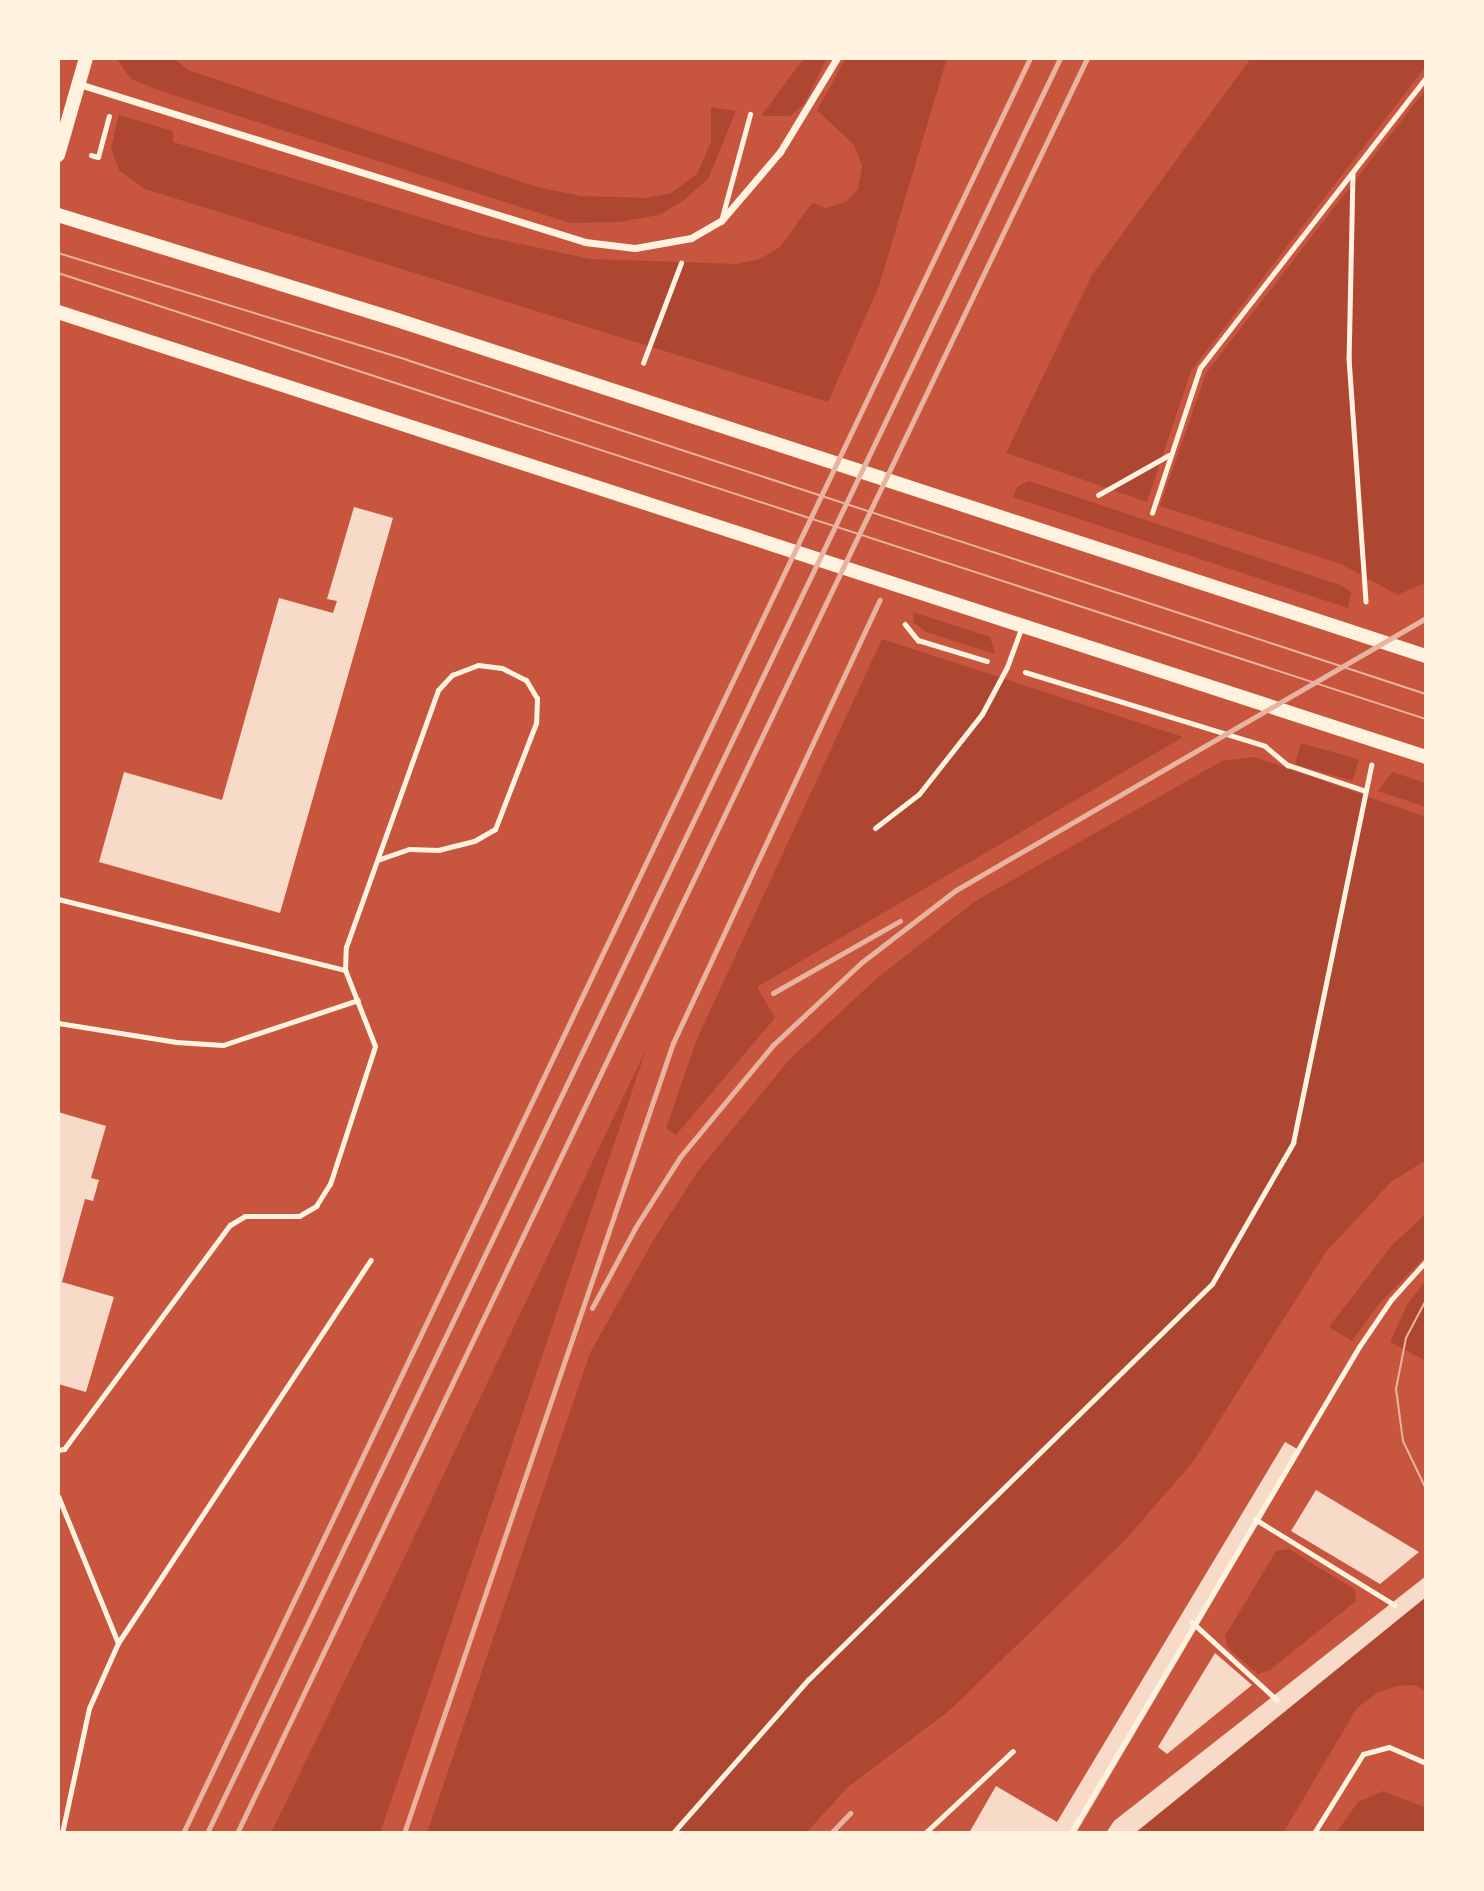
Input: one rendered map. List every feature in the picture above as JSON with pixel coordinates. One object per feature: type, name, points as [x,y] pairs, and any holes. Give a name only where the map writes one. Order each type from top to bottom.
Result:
[{"type":"main road","points":[[58,155],[86,58]]},
{"type":"main road","points":[[58,215],[724,425],[1426,655]]},
{"type":"main road","points":[[58,312],[1426,757]]},
{"type":"street","points":[[79,84],[585,242],[635,248],[691,238],[721,220],[780,152],[837,58]]},
{"type":"lane","points":[[721,220],[750,114]]},
{"type":"lane","points":[[875,828],[919,794],[982,714],[1007,667],[1022,626]]},
{"type":"lane","points":[[58,1450],[64,1449],[230,1225],[246,1216],[299,1216],[316,1206],[330,1184],[375,1046],[345,970],[346,947],[380,859],[438,690],[452,675],[478,665],[502,668],[526,680],[537,698],[536,723],[495,829],[474,841],[439,849],[409,849],[380,859]]},
{"type":"lane","points":[[58,899],[345,970]]},
{"type":"lane","points":[[58,1023],[176,1042],[223,1045],[358,1000]]},
{"type":"lane","points":[[62,1833],[89,1709],[118,1643],[372,1260]]},
{"type":"lane","points":[[58,1496],[118,1643]]},
{"type":"lane","points":[[1314,1833],[1363,1754],[1389,1747],[1426,1763]]},
{"type":"lane","points":[[925,1833],[1013,1751]]},
{"type":"path","points":[[1152,513],[1200,368],[1426,78]]},
{"type":"path","points":[[91,155],[98,157],[114,95]]},
{"type":"path","points":[[1353,172],[1349,358],[1366,601]]},
{"type":"path","points":[[643,363],[691,238]]},
{"type":"path","points":[[1098,495],[1169,455]]},
{"type":"path","points":[[673,1833],[809,1679],[1212,1284],[1293,1143],[1363,790],[1288,765],[1265,746],[918,640],[905,624]]},
{"type":"path","points":[[1071,1833],[1192,1622],[1374,1323],[1426,1261]]},
{"type":"path","points":[[1255,1519],[1395,1605]]},
{"type":"path","points":[[1192,1622],[1278,1700]]},
{"type":"shaded area","points":[[116,58],[174,58],[188,70],[537,187],[581,196],[646,198],[671,193],[697,174],[711,142],[711,107],[736,111],[708,179],[683,201],[659,215],[619,222],[570,223],[158,90],[131,79]]},
{"type":"shaded area","points":[[804,58],[827,58],[804,104],[790,116],[761,116]]},
{"type":"shaded area","points":[[846,58],[947,58],[879,286],[828,402],[145,189],[119,170],[111,148],[119,115],[173,131],[173,142],[479,235],[590,259],[736,264],[760,259],[780,247],[812,203],[826,208],[846,202],[858,189],[862,166],[854,145],[817,110]]},
{"type":"shaded area","points":[[1251,58],[1426,58],[1426,66],[1191,371],[1147,502],[1006,453],[1092,275]]},
{"type":"shaded area","points":[[1426,89],[1426,582],[1398,595],[1341,564],[1160,506],[1206,373]]},
{"type":"shaded area","points":[[1029,481],[1340,585],[1351,592],[1348,608],[1013,497],[1018,486]]},
{"type":"shaded area","points":[[913,612],[990,637],[995,654],[926,632],[914,623]]},
{"type":"shaded area","points":[[882,639],[1183,737],[757,987],[775,1018],[676,1135],[666,1128],[697,1039]]},
{"type":"shaded area","points":[[1301,743],[1359,760],[1353,781],[1295,764]]},
{"type":"shaded area","points":[[1255,757],[1426,817],[1426,1160],[1391,1182],[1326,1252],[1193,1462],[1126,1539],[950,1710],[848,1787],[806,1833],[427,1833],[590,1353],[654,1239],[698,1171],[789,1060],[876,979],[974,902],[1222,761]]},
{"type":"shaded area","points":[[1392,772],[1426,783],[1426,807],[1378,791]]},
{"type":"shaded area","points":[[647,1047],[380,1833],[271,1833],[393,1581]]},
{"type":"shaded area","points":[[1426,1214],[1426,1256],[1378,1305],[1352,1341],[1329,1327],[1393,1244]]},
{"type":"shaded area","points":[[1426,1280],[1426,1361],[1390,1342],[1407,1305]]},
{"type":"shaded area","points":[[1289,1549],[1354,1589],[1356,1601],[1270,1670],[1258,1674],[1228,1648],[1225,1636],[1276,1551]]},
{"type":"shaded area","points":[[1426,1597],[1426,1692],[1415,1685],[1397,1686],[1377,1693],[1357,1708],[1283,1833],[1135,1833]]},
{"type":"shaded area","points":[[1383,1791],[1426,1808],[1426,1833],[1336,1833],[1358,1802]]},
{"type":"building","points":[[354,507],[393,518],[280,913],[99,862],[124,772],[222,800],[279,598],[333,613],[337,601],[327,599]]},
{"type":"building","points":[[58,1112],[106,1126],[91,1178],[99,1180],[93,1201],[85,1199],[62,1282],[114,1297],[86,1392],[58,1384]]},
{"type":"building","points":[[1285,1442],[1301,1451],[1076,1833],[969,1833],[996,1786],[1057,1822]]},
{"type":"building","points":[[1316,1490],[1419,1552],[1380,1584],[1291,1531]]},
{"type":"building","points":[[1426,1576],[1426,1597],[1135,1833],[1106,1833],[1114,1821]]},
{"type":"building","points":[[1215,1653],[1252,1685],[1167,1754],[1158,1747]]},
{"type":"tram line","points":[[58,253],[407,360],[1426,694]]},
{"type":"tram line","points":[[58,273],[1426,719]]},
{"type":"tram line","points":[[1426,1300],[1406,1338],[1396,1389],[1403,1441],[1426,1489]]},
{"type":"railway","points":[[183,1833],[1030,58]]},
{"type":"railway","points":[[207,1833],[1060,58]]},
{"type":"railway","points":[[237,1833],[1087,58]]},
{"type":"railway","points":[[404,1833],[673,1043],[880,600]]},
{"type":"railway","points":[[592,1308],[635,1228],[680,1157],[773,1045],[862,962],[956,890],[1426,618]]},
{"type":"railway","points":[[773,993],[900,921]]},
{"type":"railway","points":[[831,1833],[850,1813]]}]
